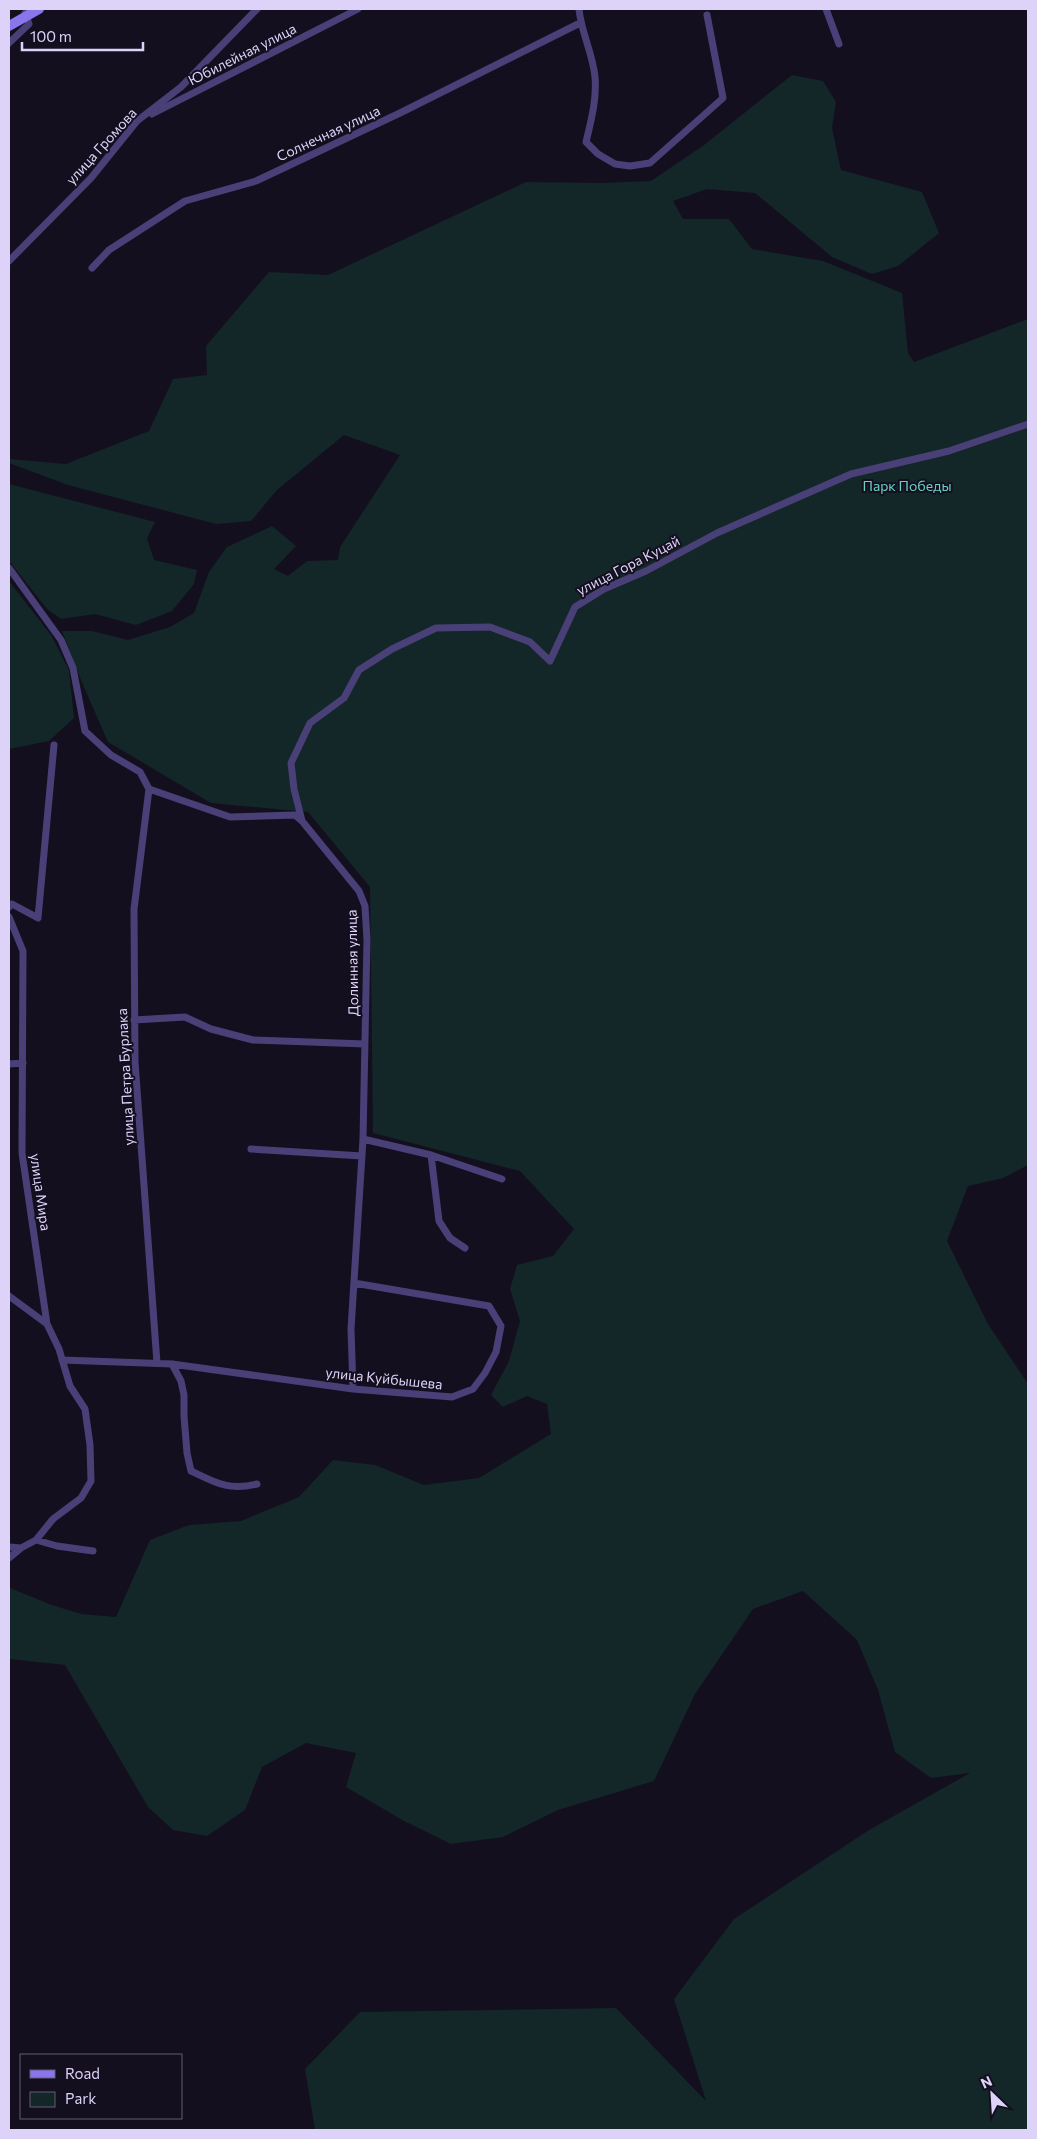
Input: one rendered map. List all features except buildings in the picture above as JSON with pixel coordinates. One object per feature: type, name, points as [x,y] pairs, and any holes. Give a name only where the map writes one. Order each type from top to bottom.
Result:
[{"type":"main road","points":[[9,24],[28,12],[39,9]]},
{"type":"street","name":"улица Громова","points":[[9,262],[91,178],[137,122],[181,87],[257,9]]},
{"type":"street","name":"Юбилейная улица","points":[[137,122],[358,9]]},
{"type":"street","points":[[579,9],[580,23],[595,76],[595,99],[586,142],[598,154],[615,164],[630,166],[650,163],[723,98],[707,15]]},
{"type":"street","points":[[826,9],[839,44]]},
{"type":"street","points":[[9,44],[29,24],[28,12]]},
{"type":"street","name":"Солнечная улица","points":[[92,268],[109,250],[186,201],[256,181],[400,113],[580,23]]},
{"type":"street","name":"улица Гора Куцай","points":[[302,821],[294,789],[291,764],[310,723],[344,698],[359,670],[392,649],[436,628],[490,627],[530,642],[550,661],[575,607],[604,589],[646,571],[717,534],[851,474],[949,451],[1028,424]]},
{"type":"street","points":[[9,568],[61,640],[73,668],[85,731],[111,755],[140,772],[149,789],[230,817],[295,816],[302,821]]},
{"type":"street","points":[[9,907],[12,904],[38,918],[54,745]]},
{"type":"street","name":"улица Петра Бурлака","points":[[149,789],[134,909],[134,1020],[135,1062],[157,1363]]},
{"type":"street","name":"Долинная улица","points":[[302,821],[359,891],[365,906],[367,940],[363,1139],[351,1329],[353,1389]]},
{"type":"street","name":"улица Мира","points":[[9,917],[23,951],[22,1153],[47,1324]]},
{"type":"street","points":[[134,1020],[186,1017],[211,1029],[253,1040],[365,1044]]},
{"type":"street","points":[[9,1064],[23,1063]]},
{"type":"street","points":[[363,1139],[431,1155],[502,1178]]},
{"type":"street","points":[[250,1149],[362,1156]]},
{"type":"street","points":[[431,1155],[439,1221],[450,1238],[465,1248]]},
{"type":"street","name":"улица Куйбышева","points":[[62,1360],[172,1364],[353,1389],[452,1397],[473,1389],[485,1373],[496,1352],[501,1326],[489,1306],[354,1283]]},
{"type":"street","points":[[9,1296],[47,1324],[62,1360],[70,1386],[85,1409],[90,1446],[91,1481],[82,1498],[53,1518],[36,1540],[21,1548],[9,1558]]},
{"type":"street","points":[[172,1364],[181,1381],[184,1395],[186,1444],[191,1471],[214,1482],[239,1488],[257,1484]]},
{"type":"street","points":[[36,1540],[57,1546],[93,1550]]},
{"type":"street","points":[[9,1547],[21,1548]]},
{"type":"green space","name":"Парк Победы","points":[[792,75],[823,81],[836,102],[832,128],[841,170],[922,192],[939,233],[898,266],[872,274],[832,257],[755,193],[707,189],[673,201],[683,219],[729,219],[752,249],[823,261],[902,293],[908,353],[914,362],[1028,319],[1028,1165],[1003,1178],[968,1186],[947,1241],[988,1324],[1028,1384],[1028,2130],[315,2130],[305,2069],[360,2012],[616,2008],[706,2101],[674,1999],[734,1919],[869,1830],[970,1773],[931,1778],[895,1752],[878,1690],[857,1640],[803,1591],[753,1609],[695,1694],[654,1781],[558,1810],[503,1837],[451,1844],[404,1821],[346,1787],[356,1753],[306,1743],[262,1767],[245,1810],[207,1836],[173,1830],[148,1807],[65,1665],[9,1659],[10,1588],[52,1605],[81,1614],[116,1617],[150,1540],[189,1525],[241,1521],[299,1497],[333,1460],[375,1465],[424,1485],[479,1478],[551,1434],[547,1404],[527,1396],[503,1407],[491,1395],[509,1361],[520,1321],[510,1289],[517,1265],[553,1256],[574,1229],[520,1171],[373,1133],[370,887],[308,812],[211,803],[108,742],[62,631],[92,631],[128,640],[170,627],[194,613],[209,572],[227,547],[272,526],[296,546],[274,569],[288,576],[307,561],[338,560],[340,547],[400,455],[344,435],[277,490],[251,521],[216,524],[68,485],[9,463],[9,459],[66,464],[149,431],[173,379],[207,375],[206,346],[269,272],[328,275],[526,182],[602,183],[651,181],[704,145]]},
{"type":"green space","points":[[9,484],[155,522],[147,538],[154,560],[197,570],[194,584],[172,611],[136,625],[95,614],[61,619],[47,609],[9,561]]},
{"type":"green space","points":[[9,581],[51,635],[69,670],[74,718],[49,741],[9,749]]}]
